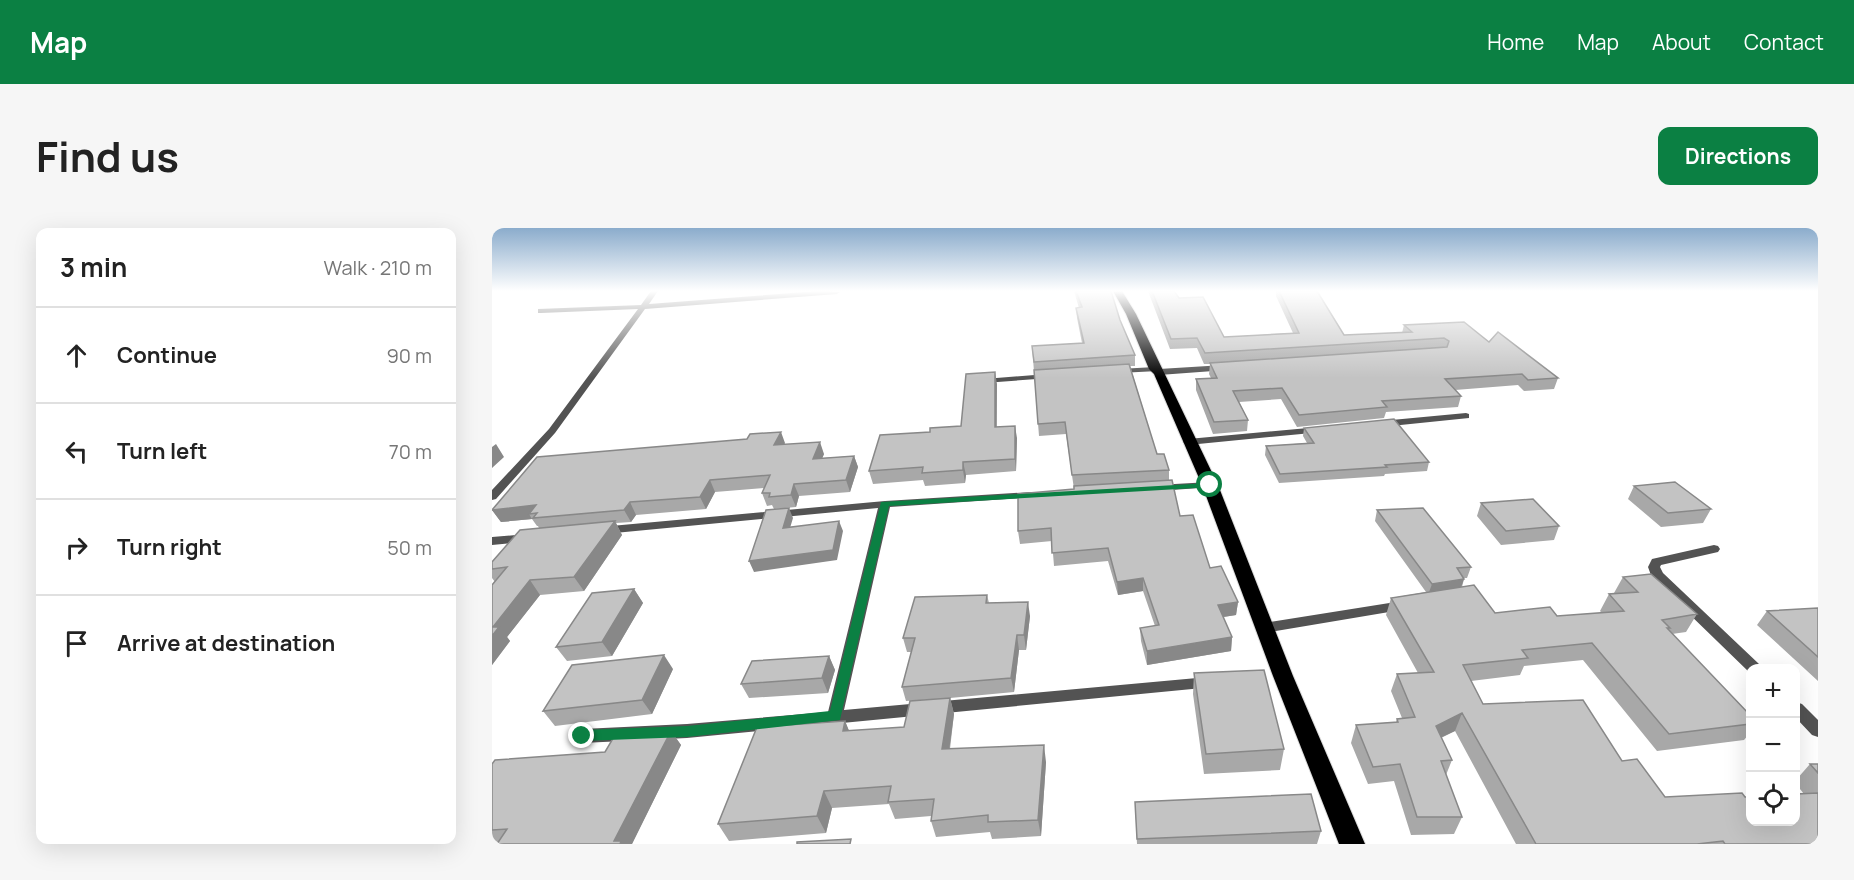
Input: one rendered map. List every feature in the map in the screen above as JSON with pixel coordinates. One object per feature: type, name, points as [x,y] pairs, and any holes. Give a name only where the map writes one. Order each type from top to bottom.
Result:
[{"type":"highway","points":[[1134,320],[1188,442],[1210,485],[1264,628],[1277,677],[1352,844]]},
{"type":"street","points":[[492,497],[552,431],[635,320]]},
{"type":"street","points":[[1157,371],[1230,368]]},
{"type":"street","points":[[1373,424],[1466,416]]},
{"type":"street","points":[[1188,442],[1327,429]]},
{"type":"street","points":[[1140,489],[1210,485]]},
{"type":"street","points":[[587,532],[885,504],[1047,495]]},
{"type":"street","points":[[835,716],[885,504]]},
{"type":"street","points":[[492,541],[540,536]]},
{"type":"street","points":[[1714,549],[1656,562],[1654,567],[1657,575],[1749,664]]},
{"type":"street","points":[[1264,628],[1418,603]]},
{"type":"street","points":[[582,736],[687,731],[1224,681]]},
{"type":"street","points":[[1800,712],[1818,730]]},
{"type":"lane","points":[[1109,372],[1157,371]]},
{"type":"lane","points":[[971,381],[1052,376]]},
{"type":"building","points":[[1079,320],[1120,320],[1135,355],[1034,362],[1032,346],[1084,343]]},
{"type":"building","points":[[1163,320],[1215,320],[1224,337],[1299,333],[1293,320],[1335,320],[1344,335],[1412,332],[1404,325],[1464,322],[1489,342],[1498,332],[1558,378],[1528,380],[1522,374],[1445,379],[1461,396],[1382,401],[1387,407],[1299,415],[1282,388],[1233,391],[1248,420],[1214,422],[1196,379],[1217,378],[1210,363],[1447,347],[1449,341],[1444,338],[1205,353],[1197,338],[1171,339]]},
{"type":"building","points":[[1129,364],[1157,454],[1164,454],[1169,470],[1072,475],[1065,422],[1038,424],[1034,370]]},
{"type":"building","points":[[995,372],[995,427],[1015,426],[1015,459],[963,462],[963,470],[922,473],[923,467],[869,471],[880,435],[930,432],[930,428],[961,426],[966,374]]},
{"type":"building","points":[[1394,419],[1429,462],[1280,474],[1266,446],[1314,443],[1304,428]]},
{"type":"building","points":[[781,432],[774,445],[820,442],[813,459],[854,456],[846,480],[794,484],[791,495],[769,497],[770,493],[762,493],[770,475],[710,480],[700,497],[630,502],[624,510],[533,518],[537,513],[529,514],[536,505],[492,510],[537,457],[747,439],[750,434]]},
{"type":"building","points":[[1172,480],[1180,516],[1193,515],[1210,568],[1221,566],[1238,602],[1218,605],[1232,637],[1147,651],[1140,628],[1159,625],[1143,578],[1117,582],[1108,548],[1052,553],[1051,528],[1018,531],[1018,494],[1074,489],[1074,486]]},
{"type":"building","points":[[1675,482],[1711,509],[1668,513],[1634,486]]},
{"type":"building","points":[[1533,499],[1559,526],[1506,531],[1481,503]]},
{"type":"building","points":[[789,508],[783,528],[839,521],[833,550],[749,561],[766,510]]},
{"type":"building","points":[[1423,508],[1471,567],[1457,568],[1464,579],[1432,584],[1377,510]]},
{"type":"building","points":[[615,521],[574,577],[530,580],[493,627],[499,627],[492,636],[492,585],[507,567],[492,569],[492,562],[520,530]]},
{"type":"building","points":[[1651,574],[1697,614],[1662,620],[1746,711],[1746,724],[1669,734],[1592,643],[1522,650],[1528,658],[1463,665],[1483,704],[1583,700],[1622,761],[1637,759],[1665,797],[1742,793],[1746,797],[1746,826],[1800,826],[1800,794],[1818,793],[1818,844],[1725,844],[1723,841],[1697,844],[1536,844],[1462,713],[1436,726],[1452,760],[1441,761],[1462,817],[1417,817],[1400,764],[1373,767],[1356,725],[1398,722],[1397,719],[1415,717],[1397,674],[1434,672],[1391,598],[1474,585],[1495,613],[1550,607],[1557,616],[1624,611],[1609,594],[1638,592],[1623,577]]},
{"type":"building","points":[[634,589],[602,642],[556,647],[592,593]]},
{"type":"building","points":[[987,595],[986,603],[1028,602],[1024,635],[1017,635],[1011,678],[902,687],[915,638],[903,638],[915,597]]},
{"type":"building","points":[[1818,608],[1818,657],[1767,611]]},
{"type":"building","points":[[664,655],[642,700],[543,711],[572,665]]},
{"type":"building","points":[[829,656],[822,678],[741,684],[752,661]]},
{"type":"building","points":[[1264,670],[1284,749],[1206,754],[1194,673]]},
{"type":"building","points":[[950,698],[942,749],[1044,745],[1038,820],[988,822],[988,815],[931,821],[934,799],[888,802],[891,786],[824,791],[817,816],[718,824],[757,727],[845,721],[843,731],[904,727],[910,701]]},
{"type":"building","points":[[671,731],[614,841],[621,841],[620,844],[497,844],[507,829],[492,830],[492,764],[495,760],[605,752],[615,735]]},
{"type":"building","points":[[1810,764],[1818,764],[1818,773]]},
{"type":"building","points":[[1311,794],[1321,831],[1137,839],[1135,802]]},
{"type":"building","points":[[851,839],[850,844],[797,844],[797,842]]},
{"type":"route","points":[[582,736],[687,731],[835,716],[885,504],[1210,485]]}]
